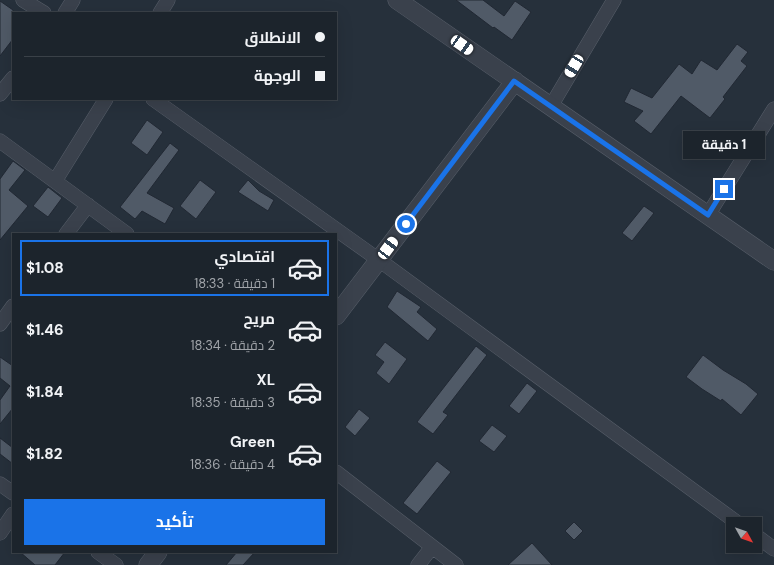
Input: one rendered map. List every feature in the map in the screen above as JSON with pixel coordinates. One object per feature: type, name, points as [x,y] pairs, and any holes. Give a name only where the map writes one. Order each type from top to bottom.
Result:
[{"type":"street","points":[[23,0],[42,12]]},
{"type":"street","points":[[66,12],[72,0]]},
{"type":"street","points":[[161,12],[168,0]]},
{"type":"street","points":[[397,0],[774,260]]},
{"type":"street","points":[[551,106],[614,0]]},
{"type":"street","points":[[0,94],[12,79]]},
{"type":"street","points":[[337,315],[514,81]]},
{"type":"street","points":[[55,181],[105,100]]},
{"type":"street","points":[[154,100],[379,260],[730,517]]},
{"type":"street","points":[[708,215],[774,109]]},
{"type":"street","points":[[0,141],[126,233]]},
{"type":"street","points":[[67,233],[88,205]]},
{"type":"street","points":[[0,324],[12,307]]},
{"type":"street","points":[[337,473],[456,565]]},
{"type":"street","points":[[0,484],[12,492]]},
{"type":"street","points":[[0,533],[12,515]]},
{"type":"street","points":[[762,540],[774,549]]},
{"type":"street","points":[[418,565],[432,546]]},
{"type":"street","points":[[99,553],[116,565]]},
{"type":"street","points":[[148,565],[157,553]]},
{"type":"building","points":[[456,0],[483,0],[504,16],[515,1],[531,12],[512,40],[494,27],[493,28]]},
{"type":"building","points":[[0,1],[13,10],[13,12],[12,40],[0,56]]},
{"type":"building","points":[[737,44],[748,52],[741,61],[747,66],[723,97],[725,99],[710,118],[681,96],[651,134],[634,121],[643,111],[624,102],[631,88],[652,98],[679,64],[692,74],[701,60],[717,70]]},
{"type":"building","points":[[147,120],[163,132],[147,155],[131,143]]},
{"type":"building","points":[[690,130],[703,138],[695,151],[682,143]]},
{"type":"building","points":[[170,143],[179,150],[147,193],[174,208],[165,224],[142,211],[135,219],[120,207]]},
{"type":"building","points":[[13,161],[25,170],[9,190],[28,206],[0,240],[0,179]]},
{"type":"building","points":[[200,180],[216,192],[196,219],[180,206]]},
{"type":"building","points":[[248,180],[259,191],[274,200],[268,211],[238,192]]},
{"type":"building","points":[[48,187],[62,198],[48,217],[33,206]]},
{"type":"building","points":[[644,206],[654,213],[632,241],[622,233]]},
{"type":"building","points":[[397,291],[421,307],[417,312],[437,329],[428,341],[387,307]]},
{"type":"building","points":[[385,342],[407,359],[389,384],[376,373],[384,362],[375,355]]},
{"type":"building","points":[[476,346],[487,355],[443,412],[448,415],[433,434],[417,422]]},
{"type":"building","points":[[703,355],[723,370],[746,384],[758,394],[741,415],[722,399],[721,401],[686,377]]},
{"type":"building","points":[[0,357],[12,365],[12,409],[0,424],[0,400],[10,386],[0,378]]},
{"type":"building","points":[[527,383],[537,391],[519,414],[509,406]]},
{"type":"building","points":[[359,409],[370,418],[355,436],[345,427]]},
{"type":"building","points":[[492,425],[507,436],[494,452],[479,441]]},
{"type":"building","points":[[0,438],[12,447],[12,463],[0,454]]},
{"type":"building","points":[[437,461],[451,472],[417,514],[403,503]]},
{"type":"building","points":[[574,522],[583,531],[574,540],[565,531]]},
{"type":"building","points":[[532,543],[552,565],[508,565]]},
{"type":"building","points":[[21,553],[64,553],[55,565],[35,565]]},
{"type":"building","points":[[236,553],[254,553],[243,565],[226,565]]},
{"type":"route","points":[[406,224],[514,81],[708,215],[724,189]]}]
